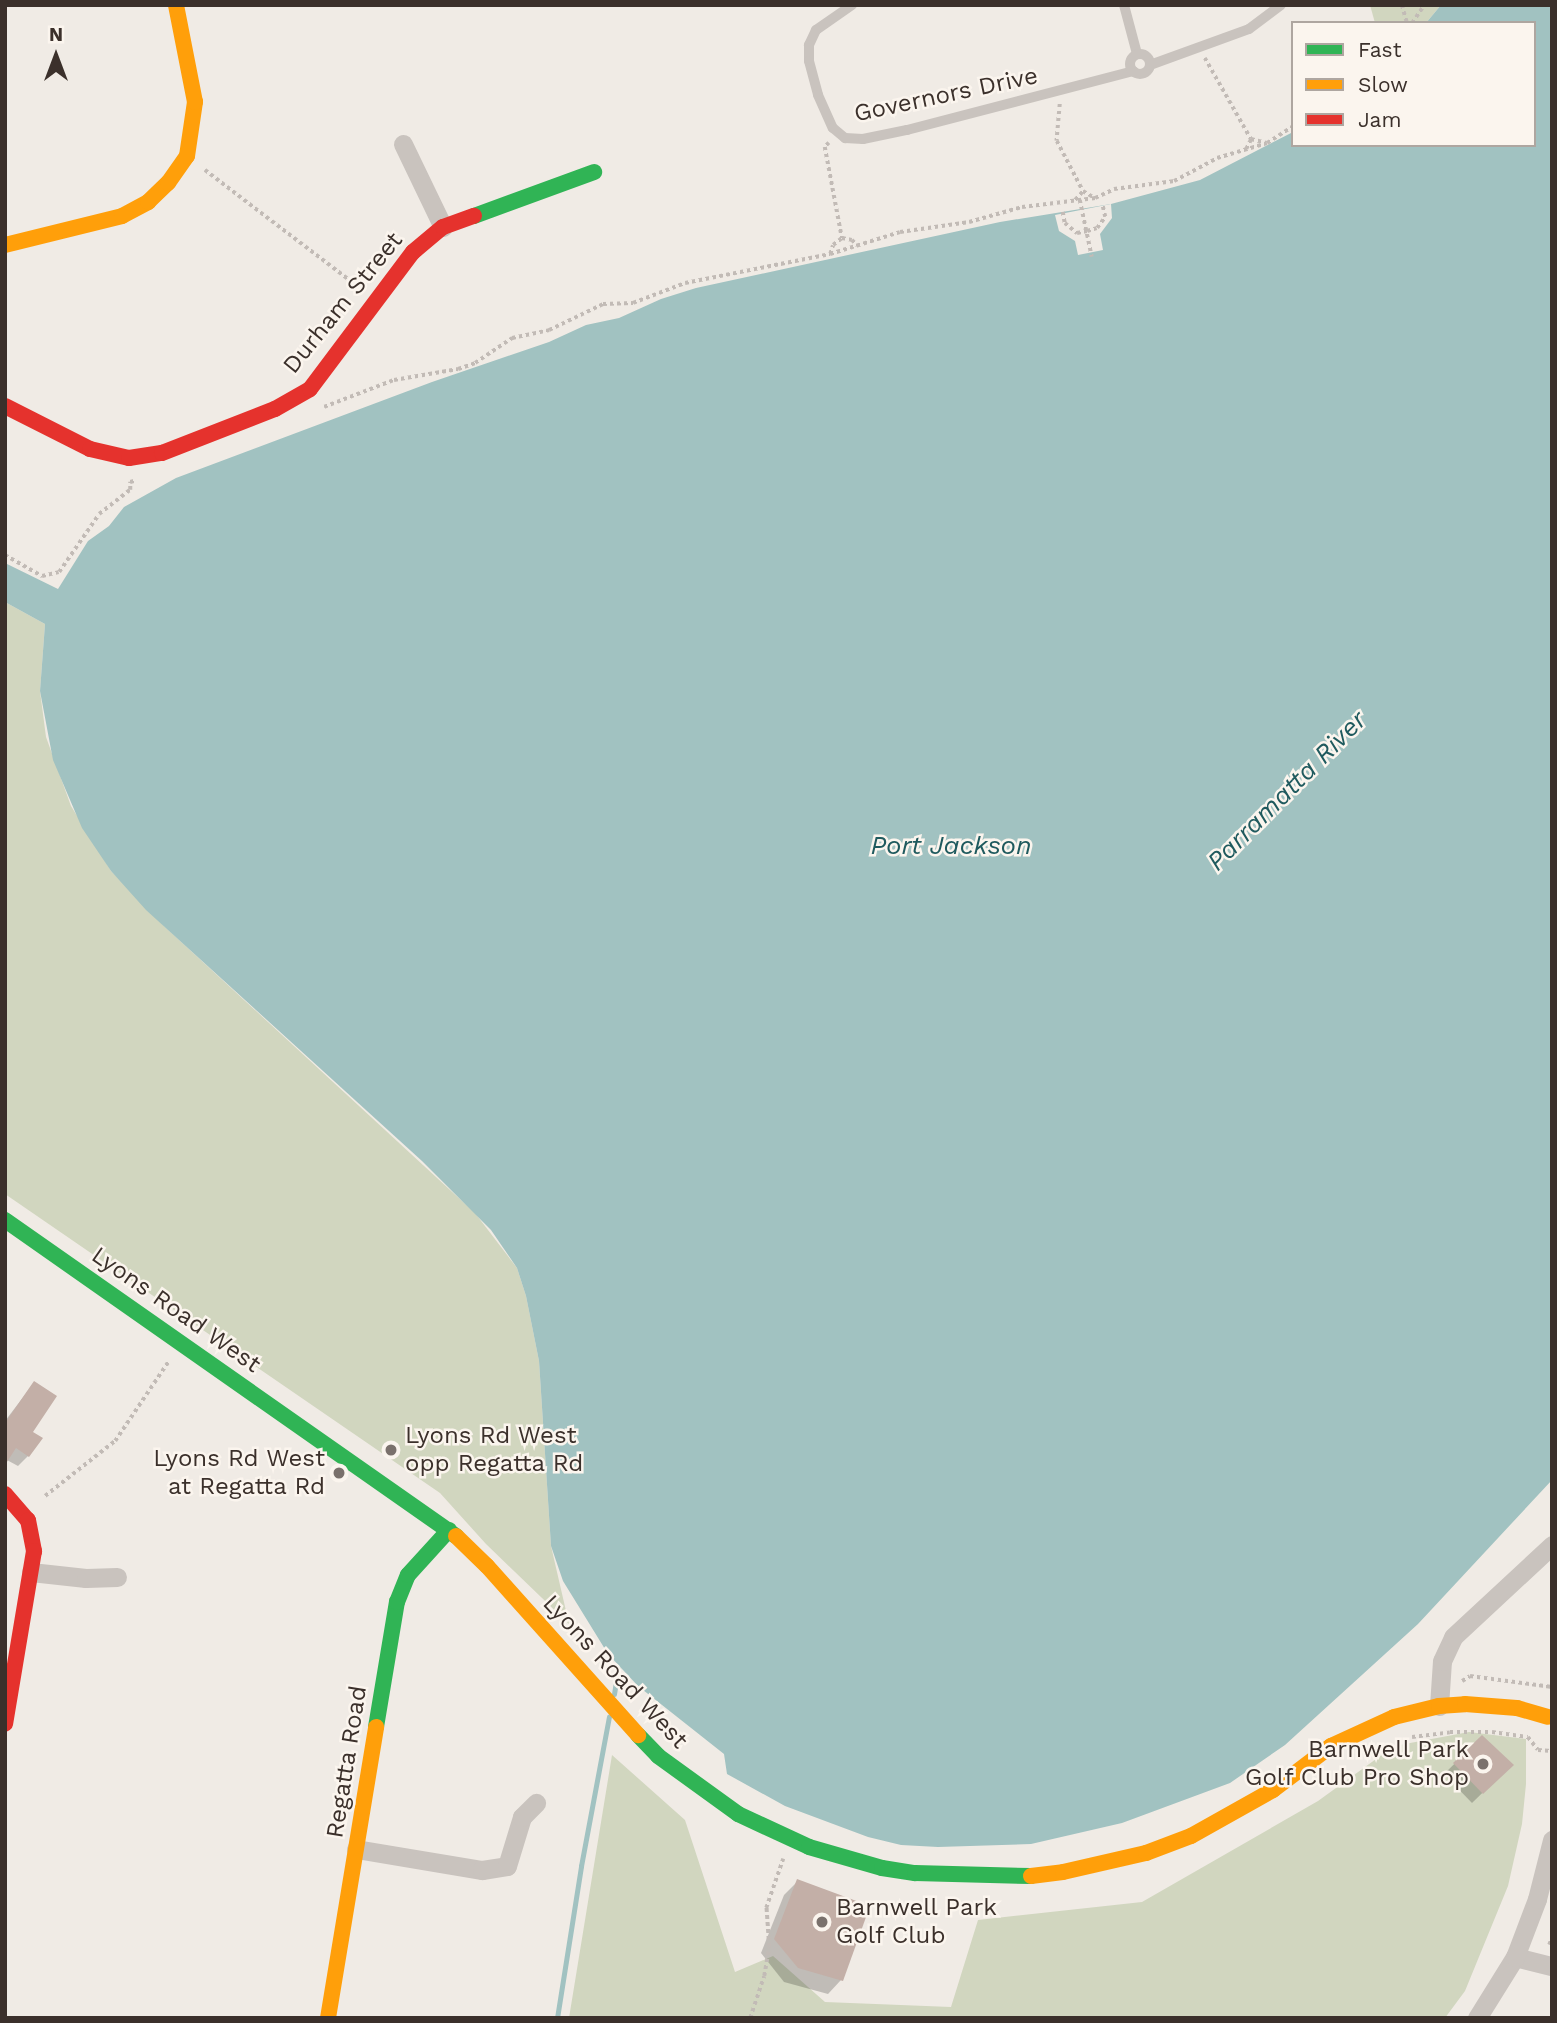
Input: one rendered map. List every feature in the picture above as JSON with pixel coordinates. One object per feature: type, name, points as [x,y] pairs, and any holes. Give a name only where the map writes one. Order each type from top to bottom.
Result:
[{"type":"street","points":[[5,245],[122,216],[155,196],[168,183],[187,156],[193,132],[195,102],[176,5]]},
{"type":"street","points":[[403,144],[443,227]]},
{"type":"street","name":"Durham Street","points":[[5,406],[90,449],[129,458],[162,453],[275,409],[310,389],[413,252],[443,227],[594,172]]},
{"type":"street","name":"Lyons Road West","points":[[5,1220],[280,1409],[449,1530],[487,1566],[658,1756],[738,1814],[789,1841],[882,1868],[960,1877],[1018,1877],[1103,1864],[1191,1836],[1273,1790],[1331,1746],[1394,1717],[1439,1706],[1465,1704],[1517,1708],[1550,1720]]},
{"type":"street","points":[[5,1494],[24,1512],[32,1533],[31,1572],[5,1724]]},
{"type":"street","name":"Regatta Road","points":[[328,2018],[397,1602],[408,1575],[449,1530]]},
{"type":"street","points":[[1439,1706],[1442,1661],[1453,1637],[1552,1545]]},
{"type":"street","points":[[31,1572],[86,1578],[117,1577]]},
{"type":"street","points":[[356,1849],[482,1870],[507,1866],[522,1818],[536,1803]]},
{"type":"street","points":[[1477,2018],[1515,1957],[1537,1899],[1552,1840]]},
{"type":"street","points":[[1515,1957],[1552,1966]]},
{"type":"lane","name":"Governors Drive","points":[[852,5],[816,30],[809,45],[809,61],[818,95],[838,134],[845,138],[863,139],[1040,97],[1133,71]]},
{"type":"lane","points":[[1124,5],[1137,54]]},
{"type":"lane","points":[[1137,54],[1130,61],[1133,71],[1142,74],[1150,65],[1249,29],[1281,5]]},
{"type":"lane","points":[[1137,54],[1147,56],[1150,65]]},
{"type":"path","points":[[1402,5],[1409,21]]},
{"type":"path","points":[[1412,21],[1424,5]]},
{"type":"path","points":[[1198,48],[1251,139],[1267,143]]},
{"type":"path","points":[[1059,91],[1057,141],[1083,191],[1095,198]]},
{"type":"path","points":[[318,409],[394,380],[458,369],[475,363],[512,338],[549,330],[603,304],[633,303],[685,283],[830,254],[900,232],[969,222],[1022,207],[1095,198],[1114,189],[1174,181],[1217,158],[1267,143],[1291,127]]},
{"type":"path","points":[[838,134],[825,147],[842,238]]},
{"type":"path","points":[[1244,151],[1251,139]]},
{"type":"path","points":[[187,156],[377,301]]},
{"type":"path","points":[[1074,201],[1083,191]]},
{"type":"path","points":[[1080,200],[1092,257]]},
{"type":"path","points":[[1063,212],[1065,223],[1077,233],[1087,231],[1097,228],[1105,217],[1102,204]]},
{"type":"path","points":[[830,254],[833,245],[842,238],[852,240],[859,247]]},
{"type":"path","points":[[5,555],[42,576],[59,572],[99,514],[130,490],[130,482],[139,479]]},
{"type":"path","points":[[45,1496],[115,1441],[168,1362]]},
{"type":"path","points":[[1479,1679],[1552,1687]]},
{"type":"path","points":[[1410,1738],[1450,1731],[1492,1732],[1528,1737],[1538,1750],[1552,1751]]},
{"type":"path","points":[[750,2018],[764,1976],[769,1947],[766,1908],[789,1841]]},
{"type":"green space","points":[[1370,5],[1441,5],[1428,21],[1374,21]]},
{"type":"green space","points":[[5,602],[45,624],[40,691],[46,737],[71,806],[111,871],[165,927],[475,1213],[517,1268],[526,1296],[539,1361],[551,1546],[569,1624],[486,1544],[440,1493],[5,1194]]},
{"type":"green space","name":"Barnwell Park Golf Club","points":[[1469,1732],[1526,1739],[1526,1784],[1522,1824],[1508,1886],[1465,1991],[1445,2018],[569,2018],[612,1755],[685,1820],[735,1972],[773,1956],[825,2002],[951,2007],[978,1920],[1142,1902],[1318,1801],[1394,1746]]},
{"type":"water","name":"Port Jackson","points":[[1441,5],[1552,5],[1552,1480],[1418,1624],[1285,1745],[1230,1783],[1122,1823],[1031,1844],[938,1847],[901,1845],[868,1837],[785,1806],[727,1774],[724,1754],[638,1686],[608,1654],[563,1581],[551,1546],[539,1361],[526,1296],[517,1268],[491,1230],[422,1161],[146,910],[111,871],[82,828],[53,760],[40,691],[45,624],[5,602],[5,563],[58,589],[88,541],[109,526],[124,507],[176,478],[432,382],[549,342],[586,325],[619,318],[661,299],[696,288],[1000,222],[1111,204],[1200,180],[1291,133],[1291,147],[1536,147],[1536,21],[1428,21]]},
{"type":"pier","points":[[1111,204],[1112,218],[1100,234],[1103,250],[1078,255],[1075,241],[1059,231],[1055,215]]},
{"type":"building","points":[[34,1381],[57,1396],[33,1432],[43,1438],[29,1457],[16,1448],[5,1465],[5,1423]]},
{"type":"building","name":"Barnwell Park Golf Club Pro Shop","points":[[1482,1735],[1514,1765],[1483,1794],[1453,1763]]},
{"type":"building","name":"Barnwell Park Golf Club","points":[[797,1879],[870,1906],[843,1981],[798,1968],[774,1939]]},
{"type":"waterway","points":[[614,1694],[618,1668]]},
{"type":"waterway","points":[[557,2018],[581,1866],[609,1717]]},
{"type":"traffic: fast","points":[[474,216],[594,172]]},
{"type":"traffic: fast","points":[[5,1220],[456,1536]]},
{"type":"traffic: fast","points":[[376,1727],[397,1602],[408,1575],[449,1530]]},
{"type":"traffic: fast","points":[[638,1735],[658,1756],[738,1814],[809,1847],[882,1868],[915,1873],[1031,1876]]},
{"type":"traffic: slow","points":[[5,245],[122,216],[148,202],[168,183],[187,156],[195,102],[176,5]]},
{"type":"traffic: slow","points":[[456,1536],[487,1566],[638,1735]]},
{"type":"traffic: slow","points":[[1031,1876],[1063,1872],[1146,1853],[1191,1836],[1273,1790],[1331,1746],[1394,1717],[1439,1706],[1465,1704],[1517,1708],[1548,1717]]},
{"type":"traffic: slow","points":[[328,2018],[376,1727]]},
{"type":"traffic: jam","points":[[5,406],[90,449],[129,458],[162,453],[275,409],[310,389],[413,252],[443,227],[474,216]]},
{"type":"traffic: jam","points":[[5,1494],[28,1520],[34,1551],[5,1724]]},
{"type":"place","name":"Lyons Rd West opp Regatta Rd","points":[[391,1450]]},
{"type":"place","name":"Lyons Rd West at Regatta Rd","points":[[339,1473]]},
{"type":"place","name":"Barnwell Park Golf Club Pro Shop","points":[[1483,1764]]},
{"type":"place","name":"Barnwell Park Golf Club","points":[[822,1922]]},
{"type":"water label","name":"Parramatta River","points":[[1287,791]]}]
